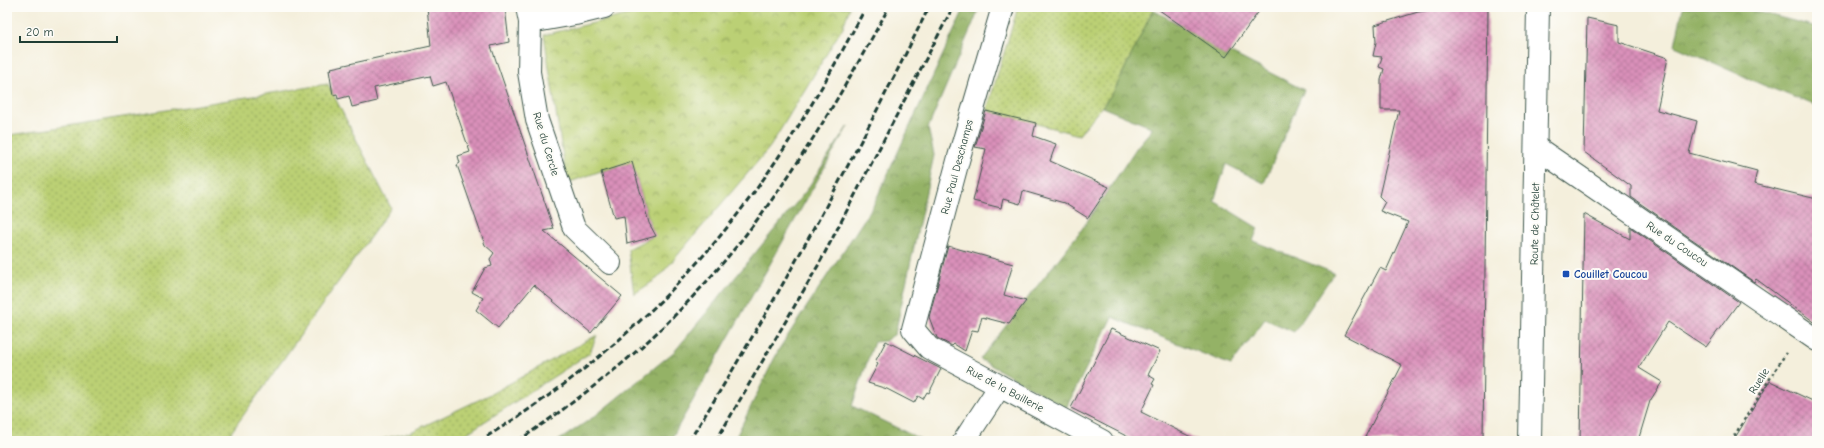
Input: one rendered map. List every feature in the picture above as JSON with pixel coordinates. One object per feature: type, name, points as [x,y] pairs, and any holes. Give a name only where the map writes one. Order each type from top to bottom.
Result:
[{"type":"street","points":[[529,14],[575,14],[604,7]]},
{"type":"street","name":"Rue Paul Deschamps","points":[[913,328],[959,157],[1003,7]]},
{"type":"street","name":"Route de Châtelet","points":[[1530,441],[1538,7]]},
{"type":"street","name":"Rue du Cercle","points":[[529,14],[529,72],[537,120],[574,228],[610,263]]},
{"type":"street","name":"Rue du Coucou","points":[[1536,148],[1809,335]]},
{"type":"street","name":"Rue de la Baillerie","points":[[913,328],[929,348],[1102,441]]},
{"type":"street","points":[[964,441],[1000,386]]},
{"type":"path","name":"Ruelle","points":[[1731,441],[1809,335]]},
{"type":"green space","points":[[660,7],[850,7],[843,27],[770,147],[658,278],[634,294],[628,249],[654,236],[632,164],[601,171],[567,183],[544,35]]},
{"type":"green space","points":[[965,7],[980,7],[928,128],[934,155],[895,334],[885,341],[874,342],[852,406],[924,441],[734,441],[779,349],[873,206]]},
{"type":"green space","points":[[1018,7],[1149,7],[1153,10],[1114,91],[1079,135],[991,112],[987,109]]},
{"type":"green space","points":[[1683,7],[1739,7],[1817,27],[1817,106],[1763,85],[1675,46]]},
{"type":"green space","points":[[1153,10],[1233,54],[1304,90],[1264,183],[1226,164],[1214,201],[1258,228],[1253,241],[1334,273],[1294,332],[1265,319],[1231,365],[1112,317],[1066,408],[980,359],[1082,229],[1137,147],[1153,128],[1102,107],[1114,91]]},
{"type":"green space","points":[[328,84],[391,208],[225,441],[7,441],[7,141],[11,135]]},
{"type":"green space","points":[[848,126],[670,441],[558,441],[595,416],[675,351],[806,191]]},
{"type":"green space","points":[[597,335],[590,353],[455,441],[374,441],[411,432],[489,395]]},
{"type":"building","points":[[427,7],[505,7],[509,42],[491,46],[554,229],[544,231],[622,296],[591,333],[534,285],[498,328],[476,310],[483,298],[472,292],[485,268],[492,266],[490,259],[494,253],[485,245],[457,165],[460,163],[458,156],[470,152],[446,82],[433,86],[430,76],[374,88],[377,101],[352,107],[349,96],[338,99],[337,94],[333,95],[329,70],[332,69],[331,68],[431,46]]},
{"type":"building","points":[[1155,7],[1262,7],[1226,57]]},
{"type":"building","points":[[1438,7],[1488,7],[1483,441],[1363,441],[1402,365],[1344,335],[1380,268],[1386,271],[1408,222],[1380,211],[1385,202],[1379,196],[1399,110],[1381,110],[1381,80],[1384,69],[1379,67],[1382,57],[1373,56],[1376,42],[1375,25],[1418,12],[1438,9]]},
{"type":"building","points":[[1587,18],[1619,25],[1619,42],[1668,58],[1657,110],[1697,121],[1689,153],[1757,171],[1754,184],[1817,199],[1817,324],[1756,279],[1754,282],[1631,197],[1631,186],[1584,152]]},
{"type":"building","points":[[986,111],[1036,123],[1033,136],[1056,144],[1050,161],[1109,187],[1088,218],[1064,203],[1023,191],[1020,204],[1003,199],[1001,208],[973,201],[986,149],[975,147]]},
{"type":"building","points":[[632,162],[649,223],[656,236],[627,244],[624,216],[614,218],[601,172]]},
{"type":"building","points":[[1584,214],[1630,239],[1630,227],[1739,302],[1706,347],[1668,322],[1639,368],[1662,382],[1650,401],[1638,441],[1580,441]]},
{"type":"building","points":[[948,246],[1013,264],[1004,295],[1026,301],[1009,324],[982,317],[978,331],[972,330],[965,351],[954,344],[952,346],[937,338],[929,317]]},
{"type":"building","points":[[1111,329],[1160,351],[1148,375],[1155,379],[1152,384],[1154,385],[1141,412],[1199,441],[1136,441],[1071,408]]},
{"type":"building","points":[[886,341],[941,369],[929,393],[927,392],[923,399],[918,396],[914,403],[887,389],[868,383],[878,364],[875,362]]},
{"type":"building","points":[[1770,381],[1817,403],[1817,441],[1733,441]]},
{"type":"railway","points":[[479,441],[562,386],[602,355],[675,287],[708,250],[740,211],[769,171],[820,90],[866,7]]},
{"type":"railway","points":[[518,441],[581,396],[621,364],[660,330],[710,278],[740,242],[794,167],[843,88],[889,7]]},
{"type":"railway","points":[[689,441],[722,388],[815,227],[873,118],[929,7]]},
{"type":"railway","points":[[716,441],[819,264],[953,7]]},
{"type":"place","name":"Couillet Coucou","points":[[1566,274]]}]
